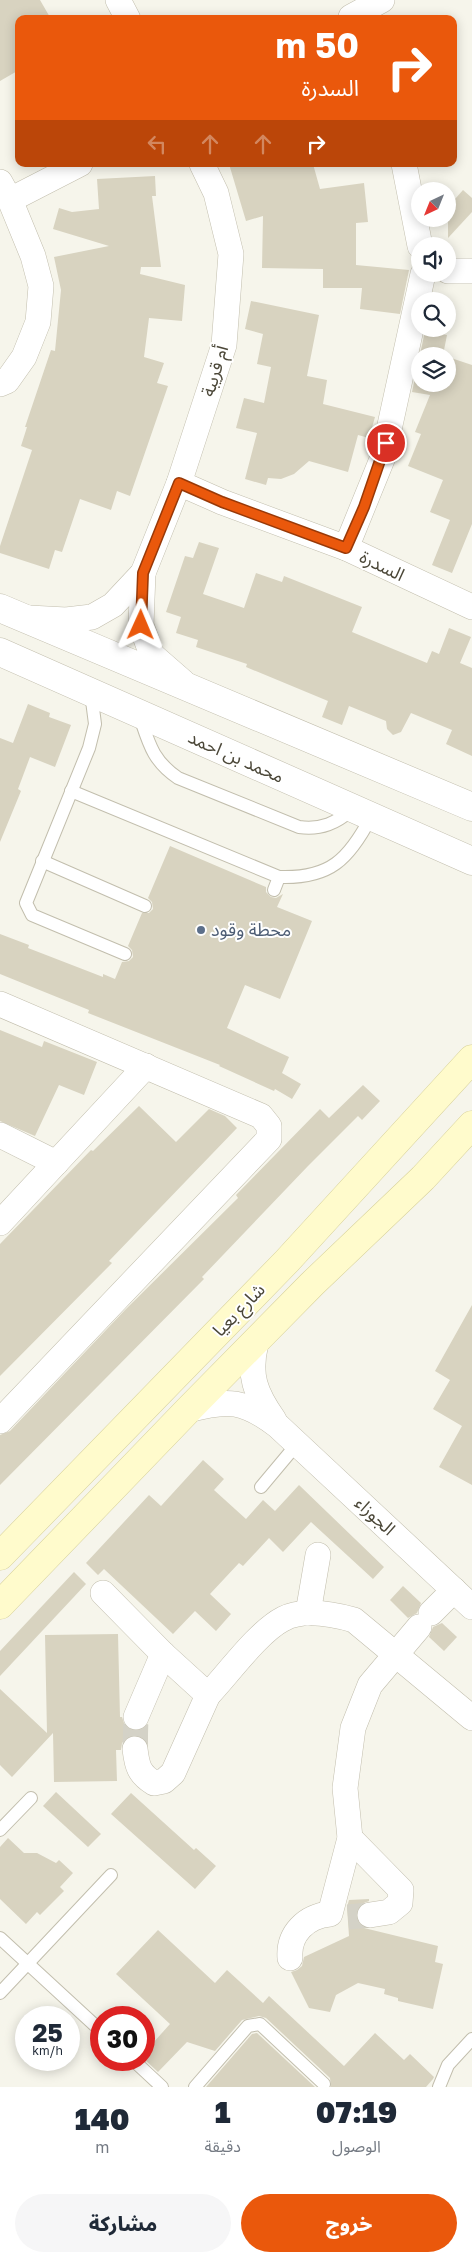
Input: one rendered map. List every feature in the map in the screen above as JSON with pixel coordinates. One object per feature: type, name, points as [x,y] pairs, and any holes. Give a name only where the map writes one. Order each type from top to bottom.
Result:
[{"type":"main road","name":"شارع بعيا","points":[[0,1556],[287,1261],[472,1059]]},
{"type":"main road","name":"شارع بعيا","points":[[0,1605],[188,1410],[312,1284],[423,1178],[472,1125]]},
{"type":"street","points":[[118,0],[126,15]]},
{"type":"street","points":[[348,12],[382,0]]},
{"type":"street","points":[[0,384],[7,381],[24,357],[38,322],[41,286],[33,256],[5,191],[72,167]]},
{"type":"street","name":"أم قريبة","points":[[189,687],[152,654],[141,625],[143,573],[179,483],[224,345],[231,254],[216,192],[204,167]]},
{"type":"street","points":[[405,167],[418,237]]},
{"type":"street","points":[[456,271],[472,271]]},
{"type":"street","points":[[346,548],[383,457],[421,282]]},
{"type":"street","name":"السدرة","points":[[179,483],[222,502],[346,548],[472,607]]},
{"type":"street","name":"أم قريبة","points":[[12,613],[66,620],[92,617],[113,605],[143,573]]},
{"type":"street","points":[[12,613],[472,807]]},
{"type":"street","name":"محمد بن احمد","points":[[0,652],[472,860]]},
{"type":"street","points":[[0,1004],[261,1116],[269,1126],[269,1139],[0,1421]]},
{"type":"street","points":[[0,1223],[146,1066]]},
{"type":"street","points":[[0,1135],[56,1163]]},
{"type":"street","points":[[256,1342],[252,1372],[255,1388],[278,1426]]},
{"type":"street","points":[[188,1410],[219,1402],[235,1404],[250,1408],[278,1426]]},
{"type":"street","name":"الجوزاء","points":[[278,1426],[472,1607]]},
{"type":"street","points":[[308,1613],[318,1555]]},
{"type":"street","points":[[349,1915],[350,1838],[345,1788],[353,1728],[370,1685],[396,1652],[454,1590]]},
{"type":"street","points":[[103,1593],[163,1654],[208,1695]]},
{"type":"street","points":[[135,1749],[137,1766],[144,1777],[154,1783],[164,1781],[172,1773],[208,1695],[261,1636],[283,1618],[308,1613],[338,1615],[354,1620],[396,1652],[472,1718]]},
{"type":"street","points":[[136,1717],[163,1654]]},
{"type":"street","points":[[290,1958],[289,1946],[300,1928],[317,1915],[389,1912],[400,1903],[401,1890],[350,1838]]},
{"type":"lane","points":[[92,694],[95,724],[93,736],[26,899],[28,910],[32,915],[125,954]]},
{"type":"lane","points":[[139,714],[152,752],[167,771],[178,778],[299,827],[319,828],[362,813]]},
{"type":"lane","points":[[71,790],[279,877],[306,876],[330,867],[352,850],[362,813]]},
{"type":"lane","points":[[42,861],[145,906]]},
{"type":"lane","points":[[274,890],[279,877]]},
{"type":"lane","points":[[261,1487],[297,1444]]},
{"type":"lane","points":[[0,1830],[31,1798]]},
{"type":"lane","points":[[0,1993],[111,1875]]},
{"type":"lane","points":[[0,1938],[90,2021]]},
{"type":"lane","points":[[195,2087],[248,2026],[260,2024],[324,2084]]},
{"type":"lane","points":[[439,2087],[448,2066],[472,2040]]},
{"type":"lane","points":[[144,2071],[162,2087]]},
{"type":"building","points":[[0,0],[40,0],[49,15],[15,15],[15,72],[0,81]]},
{"type":"building","points":[[230,167],[314,167],[320,189],[364,183],[368,222],[356,223],[356,265],[409,270],[400,314],[360,309],[362,288],[323,288],[323,269],[262,268],[263,216],[246,221]]},
{"type":"building","points":[[155,176],[156,196],[152,196],[161,267],[141,267],[140,274],[185,285],[182,321],[149,318],[144,357],[164,363],[157,383],[168,386],[130,496],[117,491],[111,510],[80,499],[62,552],[55,550],[49,569],[0,553],[0,546],[32,450],[21,446],[27,427],[25,427],[51,350],[55,351],[61,290],[54,257],[109,246],[53,229],[59,208],[72,212],[99,209],[97,179]]},
{"type":"building","points":[[463,190],[472,198],[472,212],[448,237],[448,228],[456,228],[456,198]]},
{"type":"building","points":[[251,301],[319,315],[307,376],[327,380],[323,404],[375,417],[369,438],[358,435],[348,472],[309,461],[294,474],[281,479],[268,478],[266,485],[245,479],[257,433],[236,428],[244,398],[264,403],[271,367],[257,364],[263,334],[245,329]]},
{"type":"building","points":[[424,337],[447,337],[445,347],[422,347]]},
{"type":"building","points":[[456,360],[472,365],[472,524],[452,573],[432,565],[450,520],[430,512],[443,480],[408,466],[421,434],[415,432],[430,395],[412,392],[456,392]]},
{"type":"building","points":[[199,542],[219,548],[203,594],[244,608],[256,573],[282,582],[284,576],[362,607],[352,632],[427,663],[432,651],[439,654],[449,628],[471,637],[460,663],[472,668],[472,756],[446,744],[452,730],[411,713],[401,732],[393,735],[387,729],[386,721],[349,706],[342,725],[322,717],[328,701],[246,667],[247,664],[196,647],[198,640],[176,633],[181,617],[166,612],[185,556],[193,558]]},
{"type":"building","points":[[28,704],[50,713],[49,717],[71,725],[55,767],[30,757],[18,789],[21,791],[0,842],[0,738],[13,743]]},
{"type":"building","points":[[170,846],[266,887],[266,892],[271,897],[276,898],[283,894],[277,907],[312,921],[280,999],[245,985],[227,1028],[289,1057],[282,1073],[301,1084],[292,1099],[275,1089],[274,1091],[220,1065],[88,1013],[89,1010],[0,974],[0,934],[29,945],[28,948],[103,977],[103,974],[115,979],[122,962],[129,961],[133,957],[132,950],[128,946],[142,913],[149,913],[153,909],[152,902],[148,898]]},
{"type":"building","points":[[0,1030],[42,1047],[44,1041],[97,1062],[84,1095],[59,1085],[35,1136],[0,1121]]},
{"type":"building","points":[[363,1085],[380,1101],[362,1120],[358,1116],[308,1166],[202,1277],[204,1279],[0,1485],[0,1435],[10,1431],[125,1310],[238,1198],[236,1195],[320,1109],[329,1118]]},
{"type":"building","points":[[139,1106],[176,1142],[209,1109],[225,1116],[237,1128],[109,1261],[112,1263],[0,1376],[0,1244],[91,1150],[93,1151]]},
{"type":"building","points":[[472,1305],[472,1485],[439,1467],[462,1426],[433,1409],[450,1380],[435,1371]]},
{"type":"building","points":[[203,1460],[224,1479],[214,1490],[246,1519],[263,1500],[275,1511],[299,1485],[384,1567],[373,1579],[311,1522],[283,1552],[269,1538],[243,1566],[239,1563],[210,1594],[231,1614],[216,1631],[195,1611],[173,1634],[104,1569],[98,1575],[86,1563],[149,1495],[161,1506]]},
{"type":"building","points":[[74,1572],[86,1584],[0,1676],[0,1651]]},
{"type":"building","points":[[403,1586],[421,1603],[417,1613],[408,1618],[390,1600]]},
{"type":"building","points":[[442,1623],[457,1637],[444,1651],[429,1637],[433,1627]]},
{"type":"building","points":[[118,1634],[120,1717],[122,1717],[125,1726],[131,1730],[138,1731],[148,1724],[148,1745],[140,1736],[133,1735],[126,1738],[122,1743],[121,1750],[116,1750],[117,1781],[54,1782],[53,1733],[12,1777],[0,1765],[0,1689],[47,1733],[45,1635]]},
{"type":"building","points":[[56,1792],[101,1834],[88,1847],[43,1806]]},
{"type":"building","points":[[131,1793],[194,1850],[196,1848],[216,1866],[195,1889],[111,1814]]},
{"type":"building","points":[[8,1838],[24,1853],[37,1853],[56,1863],[59,1860],[73,1873],[60,1887],[64,1891],[40,1915],[37,1912],[26,1924],[0,1899],[0,1847]]},
{"type":"building","points":[[369,1899],[369,1901],[361,1904],[356,1910],[356,1918],[364,1928],[438,1946],[435,1962],[443,1964],[433,2009],[398,2001],[398,1998],[384,1994],[385,1989],[358,1983],[336,1995],[330,2012],[309,2008],[291,1972],[302,1966],[304,1957],[349,1936],[347,1907],[349,1900]]},
{"type":"building","points":[[158,1930],[215,1983],[227,1970],[263,2003],[269,1996],[344,2066],[375,2033],[404,2060],[410,2054],[434,2077],[426,2087],[331,2087],[330,2078],[266,2018],[259,2016],[242,2020],[215,2051],[187,2042],[158,2072],[155,2069],[155,2041],[170,2024],[155,2010],[155,2006],[151,2006],[116,1974]]},
{"type":"building","points":[[257,2033],[315,2087],[206,2087],[252,2034]]},
{"type":"tunnel","points":[[135,1749],[136,1717]]},
{"type":"tunnel","points":[[348,1917],[370,1915]]},
{"type":"place","name":"محطة وقود","points":[[201,930]]},
{"type":"route","points":[[141,625],[143,573],[179,483],[222,502],[346,548],[364,507],[383,457],[386,443]]}]
